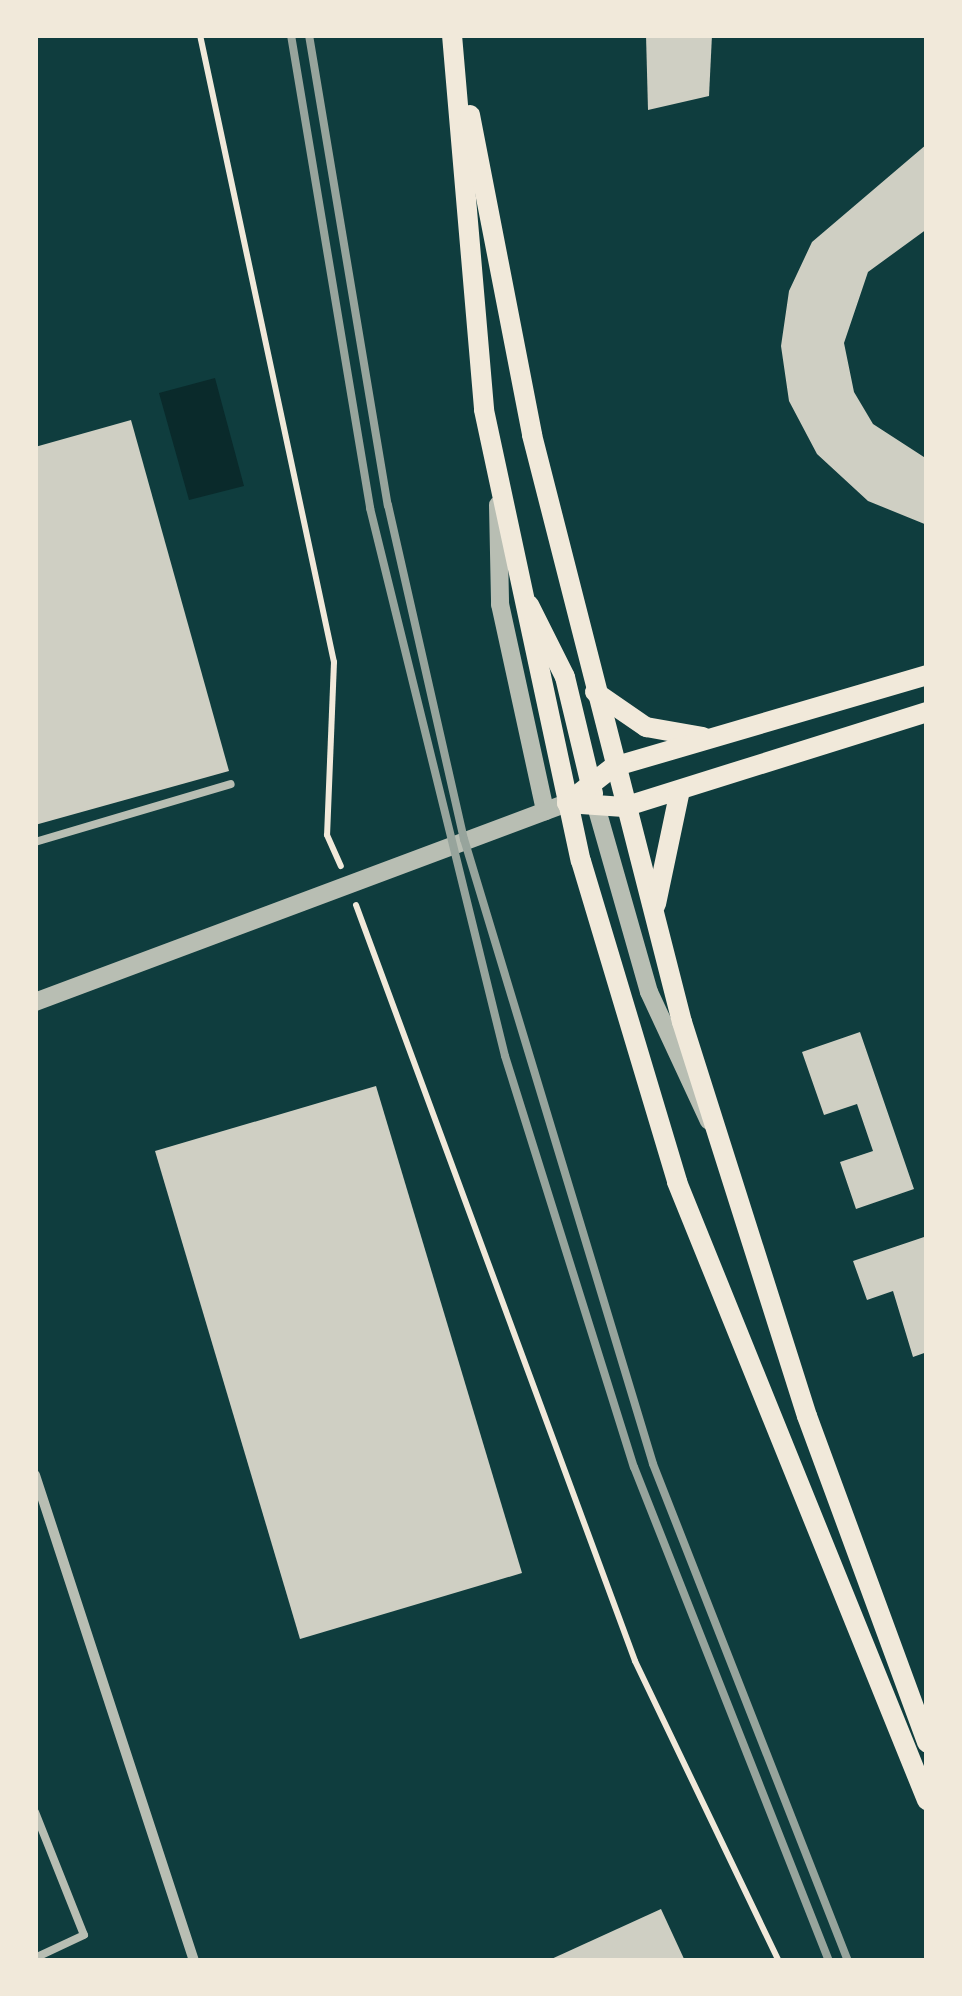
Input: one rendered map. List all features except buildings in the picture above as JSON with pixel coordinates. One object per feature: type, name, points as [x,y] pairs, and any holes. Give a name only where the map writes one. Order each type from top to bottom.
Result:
[{"type":"main road","points":[[453,35],[477,348],[517,582],[567,803],[677,1182],[927,1800]]},
{"type":"main road","points":[[453,35],[532,435],[613,767],[712,1126],[925,1732]]},
{"type":"main road","points":[[517,582],[562,669],[596,806]]},
{"type":"main road","points":[[567,803],[613,767],[927,675]]},
{"type":"main road","points":[[595,692],[646,727],[710,738]]},
{"type":"main road","points":[[567,803],[624,807],[927,712]]},
{"type":"main road","points":[[655,916],[680,790]]},
{"type":"street","points":[[498,480],[500,604],[545,810]]},
{"type":"street","points":[[35,1002],[347,881],[567,803]]},
{"type":"street","points":[[596,806],[653,1005],[712,1126]]},
{"type":"street","points":[[35,1475],[194,1961]]},
{"type":"street","points":[[901,1737],[925,1732]]},
{"type":"lane","points":[[35,842],[231,784]]},
{"type":"lane","points":[[35,1812],[84,1935],[35,1958]]},
{"type":"path","points":[[200,35],[334,662],[327,835],[635,1661],[779,1961]]},
{"type":"water","points":[[215,378],[244,486],[189,500],[159,393]]},
{"type":"railway","points":[[291,35],[370,508],[505,1056],[634,1467],[829,1961]]},
{"type":"railway","points":[[309,35],[388,505],[464,839],[653,1464],[848,1961]]}]
